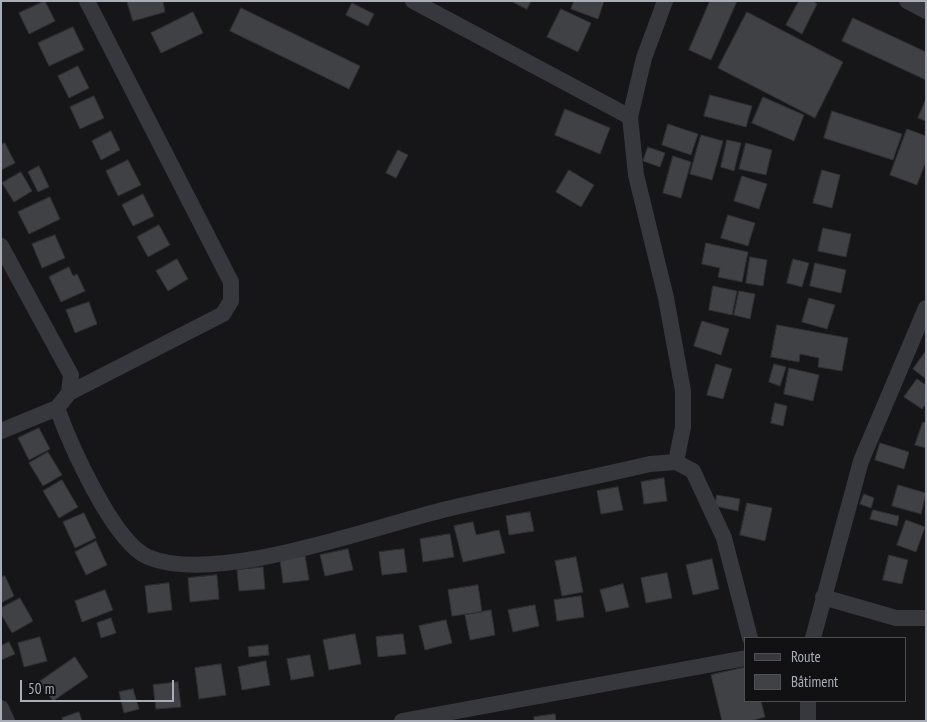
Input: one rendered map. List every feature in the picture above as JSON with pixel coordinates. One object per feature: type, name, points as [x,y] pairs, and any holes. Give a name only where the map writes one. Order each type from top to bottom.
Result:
[{"type":"street","points":[[1,431],[57,408],[69,393],[223,314],[231,301],[231,282],[87,1]]},
{"type":"street","points":[[413,1],[630,116]]},
{"type":"street","points":[[665,1],[644,58],[630,116],[636,175],[666,298],[683,390],[683,427],[676,462]]},
{"type":"street","points":[[906,1],[926,11]]},
{"type":"street","points":[[1,246],[71,375],[69,393]]},
{"type":"street","points":[[813,637],[861,461],[926,308]]},
{"type":"street","points":[[57,408],[67,436],[113,522],[128,542],[148,557],[168,562],[204,565],[233,562],[333,541],[446,509],[650,464],[676,462],[693,472],[724,538],[750,637]]},
{"type":"street","points":[[823,596],[896,618],[926,618]]},
{"type":"street","points":[[402,721],[744,658]]},
{"type":"street","points":[[808,702],[808,721]]},
{"type":"street","points":[[1,708],[7,721]]},
{"type":"building","points":[[45,1],[55,21],[29,34],[19,13]]},
{"type":"building","points":[[127,1],[165,1],[163,2],[165,12],[133,21]]},
{"type":"building","points":[[511,1],[531,1],[527,9]]},
{"type":"building","points":[[574,1],[604,1],[598,19],[571,9]]},
{"type":"building","points":[[710,1],[737,1],[711,60],[689,50]]},
{"type":"building","points":[[799,1],[813,1],[817,4],[802,34],[786,25]]},
{"type":"building","points":[[352,3],[374,14],[368,26],[346,15]]},
{"type":"building","points":[[241,8],[360,66],[349,89],[230,31]]},
{"type":"building","points":[[561,9],[591,23],[578,52],[547,37]]},
{"type":"building","points":[[193,12],[203,33],[161,53],[151,33]]},
{"type":"building","points":[[747,12],[843,62],[815,118],[718,68]]},
{"type":"building","points":[[853,18],[926,52],[926,80],[842,41]]},
{"type":"building","points":[[73,27],[84,50],[49,66],[38,43]]},
{"type":"building","points":[[78,66],[89,88],[69,98],[58,76]]},
{"type":"building","points":[[710,95],[752,106],[746,127],[704,116]]},
{"type":"building","points":[[94,96],[104,118],[80,129],[70,107]]},
{"type":"building","points":[[763,97],[804,115],[794,141],[752,123]]},
{"type":"building","points":[[926,99],[926,121],[918,118]]},
{"type":"building","points":[[565,109],[610,128],[600,154],[555,135]]},
{"type":"building","points":[[832,111],[902,134],[893,160],[824,138]]},
{"type":"building","points":[[668,124],[698,134],[691,155],[662,145]]},
{"type":"building","points":[[907,129],[926,136],[926,161],[917,185],[890,175]]},
{"type":"building","points":[[111,131],[120,150],[101,160],[92,141]]},
{"type":"building","points":[[701,135],[723,141],[712,180],[690,174]]},
{"type":"building","points":[[727,140],[741,143],[734,171],[721,167]]},
{"type":"building","points":[[5,143],[15,163],[1,170],[1,145]]},
{"type":"building","points":[[746,143],[772,150],[766,175],[739,169]]},
{"type":"building","points":[[648,147],[665,153],[660,167],[643,161]]},
{"type":"building","points":[[398,150],[408,155],[396,178],[386,173]]},
{"type":"building","points":[[673,156],[691,162],[681,198],[663,193]]},
{"type":"building","points":[[128,160],[141,185],[118,196],[106,171]]},
{"type":"building","points":[[39,166],[49,187],[38,192],[28,172]]},
{"type":"building","points":[[569,170],[594,185],[581,207],[556,192]]},
{"type":"building","points":[[822,170],[840,175],[832,208],[813,203]]},
{"type":"building","points":[[21,172],[32,191],[14,202],[2,183]]},
{"type":"building","points":[[742,176],[767,184],[759,209],[734,201]]},
{"type":"building","points":[[143,194],[154,216],[133,226],[122,205]]},
{"type":"building","points":[[50,197],[60,219],[29,234],[18,212]]},
{"type":"building","points":[[728,215],[755,223],[748,246],[721,238]]},
{"type":"building","points":[[159,225],[170,245],[148,257],[137,237]]},
{"type":"building","points":[[823,228],[851,234],[846,257],[818,251]]},
{"type":"building","points":[[55,235],[65,258],[42,268],[32,244]]},
{"type":"building","points":[[706,243],[748,252],[742,282],[718,277],[720,268],[702,264]]},
{"type":"building","points":[[750,257],[767,260],[763,286],[746,283]]},
{"type":"building","points":[[177,259],[188,279],[168,291],[156,271]]},
{"type":"building","points":[[793,259],[809,263],[802,287],[787,283]]},
{"type":"building","points":[[815,263],[846,270],[841,293],[810,286]]},
{"type":"building","points":[[69,267],[73,276],[77,274],[85,291],[61,302],[49,277]]},
{"type":"building","points":[[713,286],[737,291],[732,315],[709,310]]},
{"type":"building","points":[[739,291],[755,294],[750,319],[734,315]]},
{"type":"building","points":[[809,298],[835,305],[827,329],[802,322]]},
{"type":"building","points":[[89,302],[97,324],[75,333],[66,310]]},
{"type":"building","points":[[702,321],[729,329],[721,355],[694,346]]},
{"type":"building","points":[[777,325],[848,338],[842,371],[818,367],[819,358],[800,354],[799,362],[771,357]]},
{"type":"building","points":[[926,351],[926,379],[913,369]]},
{"type":"building","points":[[716,364],[732,369],[723,399],[707,395]]},
{"type":"building","points":[[774,364],[786,367],[780,386],[769,382]]},
{"type":"building","points":[[789,368],[819,375],[813,401],[784,394]]},
{"type":"building","points":[[917,379],[926,385],[926,404],[922,409],[904,397]]},
{"type":"building","points":[[775,403],[787,406],[783,426],[771,423]]},
{"type":"building","points":[[923,422],[926,423],[926,448],[915,445]]},
{"type":"building","points":[[39,428],[50,449],[29,460],[18,438]]},
{"type":"building","points":[[880,443],[909,452],[904,469],[875,460]]},
{"type":"building","points":[[48,452],[62,475],[43,486],[29,463]]},
{"type":"building","points":[[664,478],[667,501],[644,504],[641,482]]},
{"type":"building","points":[[62,480],[78,507],[59,518],[43,491]]},
{"type":"building","points":[[898,485],[926,493],[921,514],[892,506]]},
{"type":"building","points":[[618,487],[623,510],[601,514],[597,491]]},
{"type":"building","points":[[864,494],[874,498],[871,508],[860,504]]},
{"type":"building","points":[[717,495],[740,499],[738,511],[715,506]]},
{"type":"building","points":[[747,503],[772,508],[765,541],[740,535]]},
{"type":"building","points":[[873,510],[899,516],[897,526],[870,519]]},
{"type":"building","points":[[530,512],[534,531],[509,535],[506,516]]},
{"type":"building","points":[[84,513],[96,538],[75,548],[63,522]]},
{"type":"building","points":[[906,520],[925,527],[916,552],[897,545]]},
{"type":"building","points":[[473,522],[476,535],[499,530],[505,553],[463,562],[454,526]]},
{"type":"building","points":[[450,534],[454,557],[423,562],[420,539]]},
{"type":"building","points":[[96,541],[107,565],[86,575],[75,552]]},
{"type":"building","points":[[348,549],[353,570],[325,576],[320,555]]},
{"type":"building","points":[[404,549],[407,572],[382,575],[379,552]]},
{"type":"building","points":[[889,555],[908,560],[902,584],[883,580]]},
{"type":"building","points":[[305,556],[309,580],[283,583],[280,559]]},
{"type":"building","points":[[576,557],[583,592],[562,596],[555,561]]},
{"type":"building","points":[[712,559],[719,589],[693,595],[686,565]]},
{"type":"building","points":[[263,567],[265,589],[239,591],[237,570]]},
{"type":"building","points":[[667,573],[672,598],[646,603],[641,578]]},
{"type":"building","points":[[217,575],[219,599],[190,602],[188,578]]},
{"type":"building","points":[[5,576],[14,596],[1,603],[1,577]]},
{"type":"building","points":[[169,583],[172,610],[148,613],[145,586]]},
{"type":"building","points":[[623,584],[629,607],[606,612],[600,590]]},
{"type":"building","points":[[478,585],[482,612],[452,616],[448,590]]},
{"type":"building","points":[[105,590],[113,610],[82,622],[75,601]]},
{"type":"building","points":[[581,596],[584,617],[557,621],[554,600]]},
{"type":"building","points":[[20,598],[33,621],[12,633],[1,614],[1,608]]},
{"type":"building","points":[[535,605],[539,626],[513,632],[508,610]]},
{"type":"building","points":[[491,610],[495,635],[470,640],[465,615]]},
{"type":"building","points":[[111,618],[116,633],[101,638],[97,623]]},
{"type":"building","points":[[446,620],[452,643],[425,650],[419,626]]},
{"type":"building","points":[[355,634],[361,664],[329,670],[323,640]]},
{"type":"building","points":[[403,634],[406,654],[378,657],[376,637]]},
{"type":"building","points":[[40,637],[47,661],[24,667],[18,643]]},
{"type":"building","points":[[9,642],[15,654],[1,660],[1,646]]},
{"type":"building","points":[[268,645],[269,655],[249,657],[248,647]]},
{"type":"building","points":[[310,655],[314,676],[291,680],[287,659]]},
{"type":"building","points":[[75,657],[88,677],[53,701],[39,682]]},
{"type":"building","points":[[266,661],[270,685],[242,690],[238,667]]},
{"type":"building","points":[[221,664],[226,695],[199,699],[195,668]]},
{"type":"building","points":[[744,667],[744,702],[761,702],[765,717],[750,721],[722,721],[711,675]]},
{"type":"building","points":[[178,682],[181,707],[156,709],[153,685]]},
{"type":"building","points":[[133,689],[139,709],[124,713],[119,692]]},
{"type":"building","points":[[79,712],[82,721],[63,721],[62,718]]},
{"type":"building","points":[[555,714],[556,721],[534,721],[534,717]]}]
